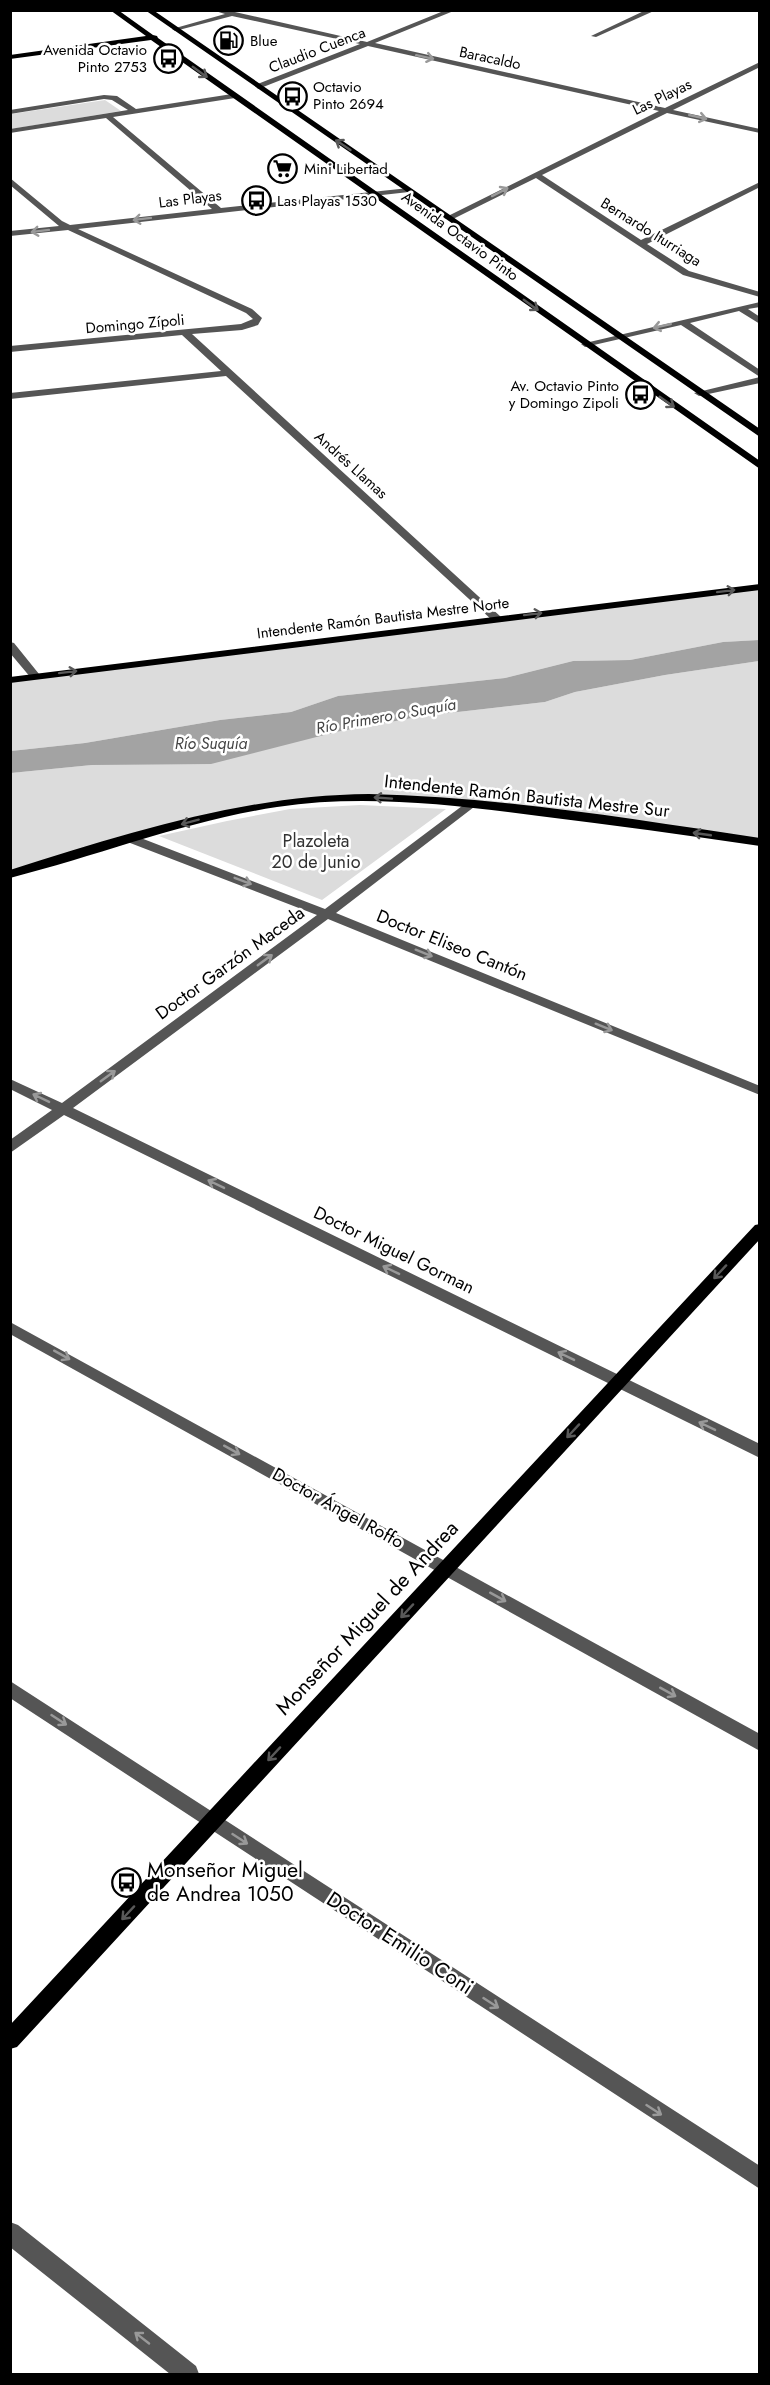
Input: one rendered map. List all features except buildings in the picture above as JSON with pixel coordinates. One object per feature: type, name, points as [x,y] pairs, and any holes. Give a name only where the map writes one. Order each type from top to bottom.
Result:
[{"type":"main road","name":"Avenida Octavio Pinto","points":[[113,10],[759,466]]},
{"type":"main road","name":"Avenida Octavio Pinto","points":[[148,10],[759,434]]},
{"type":"main road","points":[[10,57],[153,38],[175,29]]},
{"type":"main road","name":"Intendente Ramón Bautista Mestre Norte","points":[[10,680],[759,587]]},
{"type":"main road","name":"Intendente Ramón Bautista Mestre Sur","points":[[10,873],[204,818],[285,802],[318,799],[370,798],[470,804],[622,822],[759,842]]},
{"type":"main road","name":"Monseñor Miguel de Andrea","points":[[10,2040],[759,1230]]},
{"type":"street","name":"Baracaldo","points":[[215,10],[759,131]]},
{"type":"street","points":[[175,29],[240,10]]},
{"type":"street","name":"Claudio Cuenca","points":[[258,87],[453,10]]},
{"type":"street","points":[[594,36],[653,10]]},
{"type":"street","name":"Las Playas","points":[[448,218],[759,64]]},
{"type":"street","points":[[10,131],[232,96]]},
{"type":"street","points":[[10,112],[104,97],[114,98],[134,111]]},
{"type":"street","points":[[108,116],[218,210]]},
{"type":"street","name":"Bernardo Iturriaga","points":[[535,174],[686,273],[759,295]]},
{"type":"street","points":[[10,180],[53,219],[69,227]]},
{"type":"street","points":[[642,243],[759,184]]},
{"type":"street","name":"Las Playas","points":[[10,234],[409,190]]},
{"type":"street","name":"Domingo Zípoli","points":[[10,349],[242,327],[255,323],[258,318],[249,311],[69,227]]},
{"type":"street","points":[[585,344],[759,304]]},
{"type":"street","points":[[741,309],[759,321]]},
{"type":"street","points":[[683,322],[759,374]]},
{"type":"street","name":"Andrés Llamas","points":[[185,333],[497,619]]},
{"type":"street","points":[[10,396],[228,373]]},
{"type":"street","points":[[699,393],[759,380]]},
{"type":"street","points":[[10,645],[35,676]]},
{"type":"street","name":"Doctor Garzón Maceda","points":[[10,1148],[327,914],[470,804]]},
{"type":"street","name":"Doctor Eliseo Cantón","points":[[129,838],[327,914],[759,1090]]},
{"type":"street","name":"Doctor Miguel Gorman","points":[[10,1083],[759,1452]]},
{"type":"street","name":"Doctor Ángel Roffo","points":[[10,1327],[759,1743]]},
{"type":"street","name":"Doctor Emilio Coni","points":[[10,1688],[759,2179]]},
{"type":"street","points":[[10,2233],[188,2374]]},
{"type":"green space","points":[[105,100],[121,111],[11,129],[11,114]]},
{"type":"green space","points":[[759,587],[759,640],[723,642],[630,660],[573,661],[505,678],[338,696],[291,712],[220,720],[85,743],[11,751],[11,680]]},
{"type":"green space","points":[[759,661],[759,842],[470,804],[318,799],[204,818],[11,874],[11,773],[92,765],[336,732],[423,716],[545,702],[575,692],[665,675]]},
{"type":"green space","name":"Plazoleta 20 de Junio","points":[[360,805],[446,809],[322,900],[159,836],[290,809]]},
{"type":"water","name":"Río Suquía","points":[[759,640],[759,661],[665,675],[575,692],[545,702],[423,716],[336,732],[211,764],[92,765],[11,773],[11,751],[85,743],[220,720],[291,712],[338,696],[505,678],[573,661],[630,660],[723,642]]},
{"type":"place","name":"Blue","points":[[229,41]]},
{"type":"place","name":"Avenida Octavio Pinto 2753","points":[[168,59]]},
{"type":"place","name":"Octavio Pinto 2694","points":[[292,96]]},
{"type":"place","name":"Mini Libertad","points":[[283,169]]},
{"type":"place","name":"Las Playas 1530","points":[[256,201]]},
{"type":"place","name":"Av. Octavio Pinto y Domingo Zipoli","points":[[640,395]]},
{"type":"place","name":"Monseñor Miguel de Andrea 1050","points":[[126,1882]]},
{"type":"water label","name":"Río Primero o Suquía","points":[[386,716]]}]
